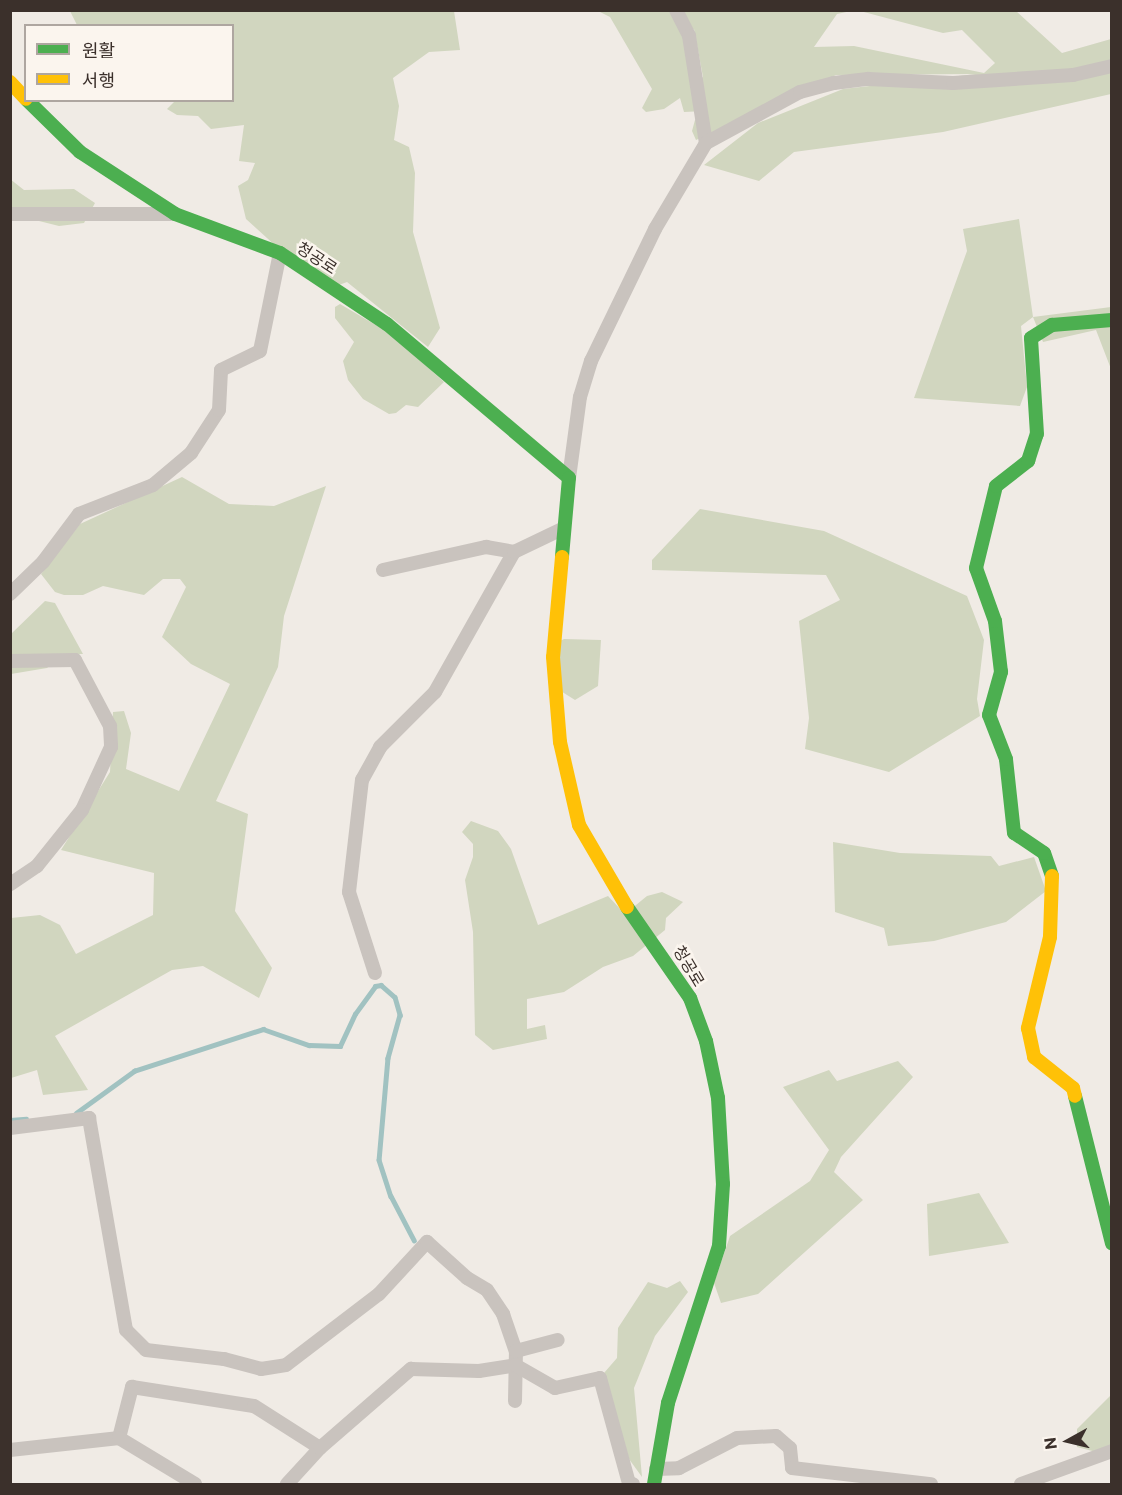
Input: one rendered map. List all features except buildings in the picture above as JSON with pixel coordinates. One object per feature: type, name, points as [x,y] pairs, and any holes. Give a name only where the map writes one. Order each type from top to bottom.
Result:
[{"type":"street","points":[[676,10],[689,36],[706,143],[800,92],[834,83],[989,80],[1073,75],[1112,66]]},
{"type":"street","name":"청공로","points":[[10,82],[24,98]]},
{"type":"street","name":"청공로","points":[[28,102],[80,152],[175,214],[280,253],[387,324],[569,478]]},
{"type":"street","name":"청공로","points":[[654,1485],[668,1403],[719,1246],[723,1184],[718,1098],[706,1041],[690,998],[622,898],[579,825],[560,742],[553,657],[569,478],[580,397],[591,361],[655,229],[706,143]]},
{"type":"street","points":[[10,214],[175,214]]},
{"type":"street","points":[[10,594],[79,514],[153,485],[191,453],[219,410],[221,370],[260,351],[280,253]]},
{"type":"street","points":[[1112,320],[1052,325],[1031,338],[1037,434],[1028,461],[996,486],[976,568],[995,621],[1001,672],[989,715],[1006,759],[1014,833],[1044,853],[1054,881],[1050,937],[1028,1028],[1034,1057],[1073,1088],[1112,1243]]},
{"type":"street","points":[[375,973],[349,892],[362,780],[380,747],[435,692],[514,552],[564,528]]},
{"type":"street","points":[[383,570],[486,547],[514,552]]},
{"type":"street","points":[[10,661],[75,660],[110,726],[111,747],[82,810],[37,866],[10,884]]},
{"type":"street","points":[[10,1128],[89,1118],[126,1330],[146,1350],[224,1359],[261,1369],[286,1365],[379,1294],[427,1242],[467,1278],[487,1290],[503,1314],[515,1358],[515,1401]]},
{"type":"street","points":[[287,1485],[320,1448],[411,1369],[479,1371],[558,1340]]},
{"type":"street","points":[[515,1358],[555,1388],[600,1378],[628,1483],[633,1485]]},
{"type":"street","points":[[119,1438],[132,1388],[254,1406],[320,1448]]},
{"type":"street","points":[[656,1469],[679,1468],[737,1438],[776,1436],[790,1448],[792,1468],[931,1485]]},
{"type":"street","points":[[10,1450],[119,1438],[195,1485]]},
{"type":"street","points":[[1021,1485],[1112,1451]]},
{"type":"green space","points":[[70,11],[454,11],[460,50],[429,52],[393,78],[399,106],[394,140],[409,147],[415,173],[413,232],[440,328],[428,347],[347,282],[339,285],[278,248],[246,219],[238,186],[248,180],[255,163],[239,161],[244,125],[211,129],[198,116],[177,115],[167,109],[174,102],[234,102],[234,24],[76,24]]},
{"type":"green space","points":[[598,11],[851,11],[837,14],[814,47],[854,46],[984,73],[995,63],[962,30],[943,33],[860,11],[1016,11],[1062,53],[1111,39],[1111,94],[943,132],[794,152],[759,181],[704,165],[758,123],[843,89],[976,74],[836,75],[696,140],[692,131],[695,120],[705,111],[684,112],[680,98],[664,109],[646,112],[642,108],[652,89],[610,17]],"holes":[[[694,29],[703,77],[692,84],[684,39]]]},
{"type":"green space","points":[[10,179],[24,190],[74,189],[95,203],[84,223],[59,226],[11,214]]},
{"type":"green space","points":[[1019,219],[1033,317],[1021,326],[1027,387],[1020,406],[914,398],[967,251],[963,229]]},
{"type":"green space","points":[[340,304],[391,334],[444,382],[418,407],[406,405],[396,413],[389,414],[363,399],[348,380],[343,361],[354,342],[335,318],[335,307]]},
{"type":"green space","points":[[1111,307],[1111,369],[1096,330],[1043,342],[1033,317]]},
{"type":"green space","points":[[182,477],[229,504],[274,506],[326,486],[284,616],[278,667],[216,801],[248,814],[235,911],[272,968],[259,998],[203,966],[172,970],[55,1036],[88,1090],[43,1095],[37,1070],[11,1078],[11,918],[40,915],[60,925],[76,954],[153,915],[154,873],[61,850],[110,772],[113,712],[124,711],[131,733],[126,769],[179,791],[230,684],[191,664],[162,637],[186,587],[180,579],[163,579],[144,595],[103,586],[83,595],[64,595],[55,592],[41,574],[80,524]]},
{"type":"green space","points":[[700,509],[824,531],[967,596],[984,640],[977,699],[980,716],[889,772],[805,749],[809,718],[799,621],[840,600],[826,575],[652,570],[652,560]]},
{"type":"green space","points":[[45,601],[55,603],[83,654],[63,654],[47,668],[11,674],[11,634]]},
{"type":"green space","points":[[564,639],[601,640],[598,686],[575,700],[548,683],[548,647]]},
{"type":"green space","points":[[471,821],[498,831],[511,849],[538,925],[608,896],[625,914],[647,896],[662,892],[683,902],[666,918],[665,930],[633,956],[603,967],[564,992],[527,999],[527,1029],[545,1025],[547,1039],[493,1050],[475,1035],[473,932],[465,880],[473,857],[473,844],[462,832]]},
{"type":"green space","points":[[833,842],[900,853],[991,856],[999,866],[1034,857],[1046,891],[1006,922],[934,941],[888,946],[884,928],[835,912]]},
{"type":"green space","points":[[898,1061],[913,1077],[841,1157],[834,1172],[863,1200],[758,1294],[721,1303],[714,1283],[730,1236],[810,1181],[829,1150],[783,1087],[829,1070],[837,1081]]},
{"type":"green space","points":[[979,1193],[1009,1243],[929,1256],[927,1204]]},
{"type":"green space","points":[[680,1281],[688,1292],[655,1336],[634,1388],[642,1477],[629,1459],[604,1373],[617,1358],[618,1328],[648,1282],[667,1288]]},
{"type":"green space","points":[[1111,1395],[1111,1449],[1096,1452],[1077,1447],[1077,1429]]},
{"type":"waterway","points":[[76,1113],[134,1071],[263,1029],[309,1045],[340,1046],[355,1014],[375,986],[381,985],[395,997],[400,1015],[388,1058],[379,1160],[391,1196],[414,1240]]},
{"type":"waterway","points":[[10,1120],[26,1119]]},
{"type":"traffic: fast","points":[[29,102],[80,152],[175,214],[280,253],[387,324],[569,478],[562,557]]},
{"type":"traffic: fast","points":[[1052,876],[1044,853],[1014,833],[1006,759],[989,715],[1001,672],[995,621],[976,568],[996,486],[1028,461],[1037,434],[1031,338],[1052,325],[1112,320]]},
{"type":"traffic: fast","points":[[627,907],[690,998],[706,1041],[718,1098],[723,1184],[719,1246],[668,1403],[654,1484]]},
{"type":"traffic: fast","points":[[1075,1096],[1112,1243]]},
{"type":"traffic: slow","points":[[10,82],[24,97]]},
{"type":"traffic: slow","points":[[562,557],[553,657],[560,742],[579,825],[627,907]]},
{"type":"traffic: slow","points":[[1052,876],[1050,937],[1028,1028],[1034,1057],[1073,1088],[1075,1096]]}]
